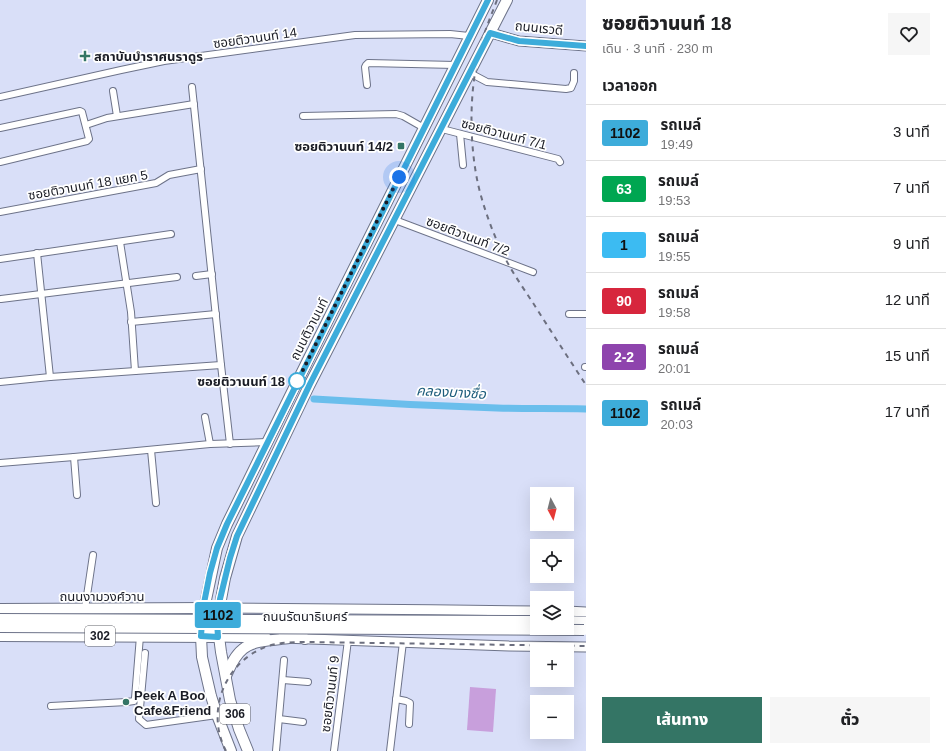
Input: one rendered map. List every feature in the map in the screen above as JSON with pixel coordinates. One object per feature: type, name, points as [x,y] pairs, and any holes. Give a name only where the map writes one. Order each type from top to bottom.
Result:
[{"type":"main road","name":"ถนนติวานนท์","points":[[248,751],[239,729],[233,707],[217,630],[219,608],[230,558],[240,530],[310,384],[507,0]]},
{"type":"main road","name":"ถนนติวานนท์","points":[[231,751],[211,696],[202,657],[201,626],[203,611],[217,548],[267,442],[486,4]]},
{"type":"main road","points":[[486,4],[496,23]]},
{"type":"main road","name":"ถนนเรวดี","points":[[490,33],[519,41],[586,46]]},
{"type":"main road","name":"ถนนรัตนาธิเบศร์","points":[[203,611],[219,608],[348,608],[530,611]]},
{"type":"main road","points":[[347,640],[336,635],[331,625],[334,615],[348,608]]},
{"type":"main road","name":"ถนนงามวงศ์วาน","points":[[0,609],[130,609],[203,611]]},
{"type":"main road","points":[[130,609],[148,621],[193,624],[217,630]]},
{"type":"main road","points":[[203,611],[217,630]]},
{"type":"main road","points":[[574,616],[585,623]]},
{"type":"main road","name":"ถนนรัตนาธิเบศร์","points":[[0,619],[530,621]]},
{"type":"main road","points":[[574,622],[585,623]]},
{"type":"main road","name":"ถนนรัตนาธิเบศร์","points":[[0,627],[585,623]]},
{"type":"main road","points":[[217,630],[225,624],[282,624],[295,631],[304,639]]},
{"type":"main road","name":"ถนนรัตนาธิเบศร์","points":[[201,636],[217,630],[304,639],[586,647]]},
{"type":"main road","name":"302","points":[[0,636],[201,636]]},
{"type":"main road","points":[[226,676],[233,662],[244,648],[253,644],[289,638]]},
{"type":"street","name":"ซอยติวานนท์ 14","points":[[0,97],[164,61],[355,35],[450,34],[469,36]]},
{"type":"street","points":[[367,85],[365,67],[368,63],[455,65]]},
{"type":"street","points":[[470,74],[488,82],[566,89],[571,88],[574,81],[574,73]]},
{"type":"street","points":[[192,87],[230,444]]},
{"type":"street","points":[[113,91],[116,116]]},
{"type":"street","points":[[86,125],[116,116],[194,104]]},
{"type":"street","points":[[0,128],[79,111],[82,112],[89,139],[87,141],[0,162]]},
{"type":"street","points":[[303,116],[396,114],[403,116],[424,128]]},
{"type":"street","name":"ซอยติวานนท์ 7/1","points":[[442,129],[558,159],[560,162]]},
{"type":"street","points":[[460,134],[463,165]]},
{"type":"street","name":"ซอยติวานนท์ 18 แยก 5","points":[[0,212],[156,183],[169,175],[201,169]]},
{"type":"street","name":"ซอยติวานนท์ 7/2","points":[[394,220],[533,272]]},
{"type":"street","points":[[0,259],[171,234]]},
{"type":"street","points":[[120,242],[131,322],[135,371]]},
{"type":"street","points":[[37,253],[50,377]]},
{"type":"street","points":[[196,276],[212,274]]},
{"type":"street","points":[[1,299],[178,277]]},
{"type":"street","points":[[131,322],[216,314]]},
{"type":"street","points":[[569,314],[586,314]]},
{"type":"street","points":[[0,382],[221,365]]},
{"type":"street","points":[[205,417],[210,444]]},
{"type":"street","points":[[0,463],[210,444],[267,442]]},
{"type":"street","points":[[151,450],[156,503]]},
{"type":"street","points":[[74,457],[77,495]]},
{"type":"street","points":[[85,609],[93,556]]},
{"type":"street","points":[[51,706],[134,701],[140,636]]},
{"type":"street","name":"ซอยติวานนท์ 9","points":[[334,751],[347,640]]},
{"type":"street","points":[[390,751],[403,642]]},
{"type":"street","points":[[145,653],[139,719],[146,725],[217,715]]},
{"type":"street","points":[[276,751],[284,660]]},
{"type":"street","points":[[282,680],[308,682]]},
{"type":"street","points":[[396,699],[410,703],[409,724]]},
{"type":"street","points":[[279,719],[303,722]]},
{"type":"shaded area","points":[[470,687],[496,689],[493,732],[467,730]]},
{"type":"waterway","name":"คลองบางซื่อ","points":[[314,399],[474,407],[586,409]]},
{"type":"railway","points":[[497,0],[476,65],[472,99],[473,151],[478,184],[488,218],[498,244],[506,259],[586,385]]},
{"type":"railway","points":[[226,751],[220,736],[218,720],[219,704],[223,689],[230,675],[240,663],[253,653],[268,646],[293,642],[586,646]]},
{"type":"bus line","name":"1102","points":[[488,0],[227,524],[217,548],[210,573],[203,608],[201,636],[218,637],[217,621],[220,599],[237,536],[310,384],[490,33],[519,41],[586,46]]},
{"type":"place","name":"สถาบันบำราศนราดูร","points":[[85,56]]},
{"type":"place","name":"ซอยติวานนท์ 14/2","points":[[401,146]]},
{"type":"place","name":"ซอยติวานนท์ 18","points":[[297,381]]},
{"type":"place","name":"Peek A Boo Cafe&Friend","points":[[126,702]]},
{"type":"route","points":[[297,381],[399,177]]}]
